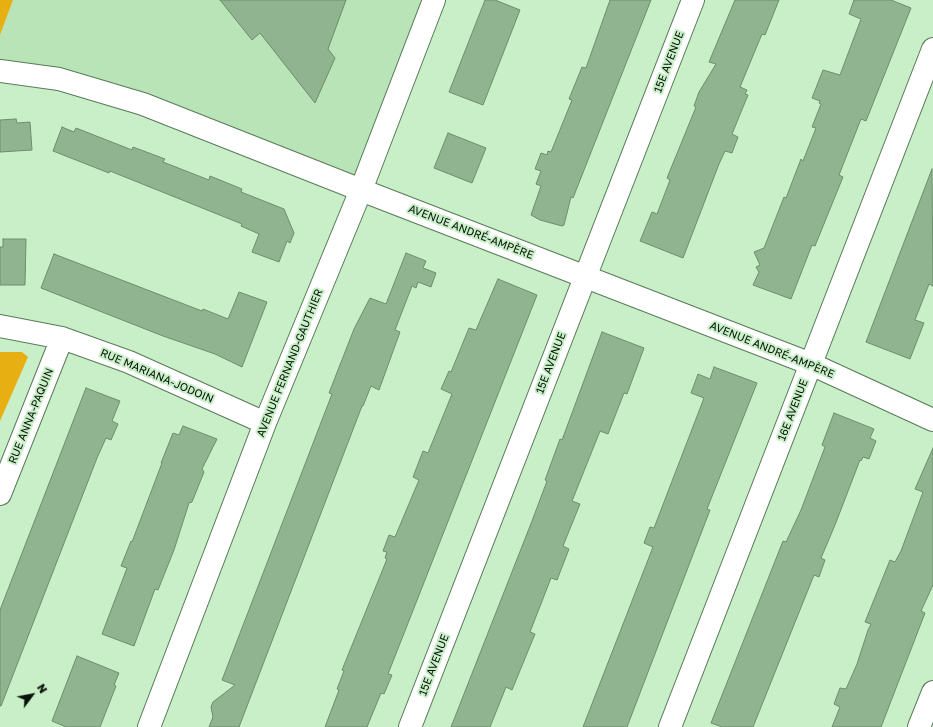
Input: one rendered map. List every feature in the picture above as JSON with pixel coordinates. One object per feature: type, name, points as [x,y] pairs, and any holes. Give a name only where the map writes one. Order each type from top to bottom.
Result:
[{"type":"street","name":"AVENUE FERNAND-GAUTHIER","points":[[149,727],[265,423],[361,190],[434,0]]},
{"type":"street","name":"15E AVENUE","points":[[410,727],[584,276],[693,0]]},
{"type":"street","name":"16E AVENUE","points":[[670,727],[933,49]]},
{"type":"street","name":"AVENUE ANDRÉ-AMPÈRE","points":[[0,70],[59,78],[143,104],[811,364],[933,420]]},
{"type":"street","name":"RUE MARIANA-JODOIN","points":[[0,326],[62,338],[129,362],[265,423]]},
{"type":"street","name":"RUE ANNA-PAQUIN","points":[[0,494],[62,338]]},
{"type":"street","points":[[919,727],[933,692]]},
{"type":"shaded area","points":[[0,0],[13,0],[0,35]]},
{"type":"shaded area","points":[[13,0],[434,0],[361,190],[143,104],[0,71],[0,35]]},
{"type":"shaded area","points":[[0,352],[22,352],[28,357],[0,421]]},
{"type":"building","points":[[220,0],[346,0],[328,49],[335,58],[315,103],[260,33],[252,40]]},
{"type":"building","points":[[485,0],[495,0],[520,10],[483,105],[449,92]]},
{"type":"building","points":[[610,0],[651,0],[573,198],[571,197],[564,225],[562,226],[540,220],[531,215],[541,186],[536,184],[541,171],[535,169],[541,153],[547,155],[548,151],[551,152],[572,100],[569,99],[582,67],[586,68]]},
{"type":"building","points":[[735,0],[779,0],[765,35],[762,34],[740,87],[747,90],[745,94],[748,95],[732,134],[738,137],[732,153],[725,151],[719,164],[683,258],[640,241],[652,212],[657,214],[670,180],[667,178],[696,107],[694,106],[699,92],[716,64],[709,62]]},
{"type":"building","points":[[854,0],[891,0],[911,8],[866,121],[861,119],[839,175],[843,177],[815,246],[812,245],[791,299],[753,285],[759,272],[756,267],[760,265],[754,252],[764,248],[784,197],[786,198],[801,159],[803,161],[816,128],[812,127],[821,104],[819,103],[820,101],[812,98],[823,70],[840,75],[861,19],[849,14]]},
{"type":"building","points":[[16,119],[17,123],[30,122],[32,150],[0,152],[0,120]]},
{"type":"building","points":[[62,127],[74,132],[76,128],[132,150],[133,147],[165,159],[163,162],[209,180],[210,176],[242,189],[241,192],[284,209],[294,233],[290,243],[287,241],[279,262],[252,252],[259,234],[241,226],[242,224],[110,171],[109,173],[53,151]]},
{"type":"building","points":[[448,133],[486,148],[472,183],[434,168]]},
{"type":"building","points":[[932,169],[933,286],[929,284],[915,320],[924,323],[910,359],[866,342]]},
{"type":"building","points":[[3,239],[26,239],[25,285],[0,285],[0,247],[3,247]]},
{"type":"building","points":[[406,253],[426,261],[423,268],[436,273],[431,287],[418,282],[416,288],[412,286],[395,330],[400,332],[379,390],[371,386],[362,406],[239,727],[209,727],[213,717],[211,707],[213,702],[235,685],[222,680],[332,394],[329,393],[354,329],[370,298],[386,304]]},
{"type":"building","points":[[54,254],[202,311],[203,309],[228,319],[239,292],[267,302],[242,367],[215,354],[163,336],[41,288]]},
{"type":"building","points":[[498,279],[537,295],[388,674],[392,675],[384,694],[381,693],[367,727],[325,727],[339,690],[337,689],[344,671],[342,670],[387,559],[385,558],[387,552],[383,551],[389,535],[395,537],[419,480],[413,477],[423,451],[428,453],[452,394],[441,389],[449,371],[451,372],[469,328],[476,330]]},
{"type":"building","points":[[602,332],[644,348],[627,394],[624,393],[608,434],[600,431],[572,501],[580,504],[563,546],[569,549],[557,580],[551,578],[530,632],[535,634],[512,690],[506,687],[490,727],[451,727],[532,521],[547,481],[545,480],[560,439],[562,440]]},
{"type":"building","points":[[714,367],[757,383],[707,509],[710,510],[627,727],[583,727],[653,547],[644,543],[650,527],[654,528],[704,398],[691,393],[698,374],[710,379]]},
{"type":"building","points":[[86,388],[120,401],[112,421],[118,424],[111,440],[106,438],[97,458],[0,706],[0,610]]},
{"type":"building","points":[[834,413],[874,429],[870,438],[876,441],[869,459],[863,457],[861,461],[860,460],[821,558],[825,560],[819,577],[814,575],[753,727],[722,727],[711,723],[783,541],[786,542],[801,510],[825,447],[822,445]]},
{"type":"building","points":[[183,426],[217,439],[202,469],[204,472],[192,502],[189,503],[174,550],[158,590],[155,589],[134,646],[102,634],[127,568],[121,566],[131,541],[132,542],[161,463],[173,433],[179,435]]},
{"type":"building","points":[[933,448],[933,585],[921,611],[925,613],[881,727],[832,727],[840,707],[834,704],[840,688],[846,689],[857,664],[871,624],[865,622],[890,560],[895,562],[901,551],[923,492],[915,489]]},
{"type":"building","points":[[77,656],[119,673],[114,685],[116,686],[100,727],[66,727],[52,721]]}]
